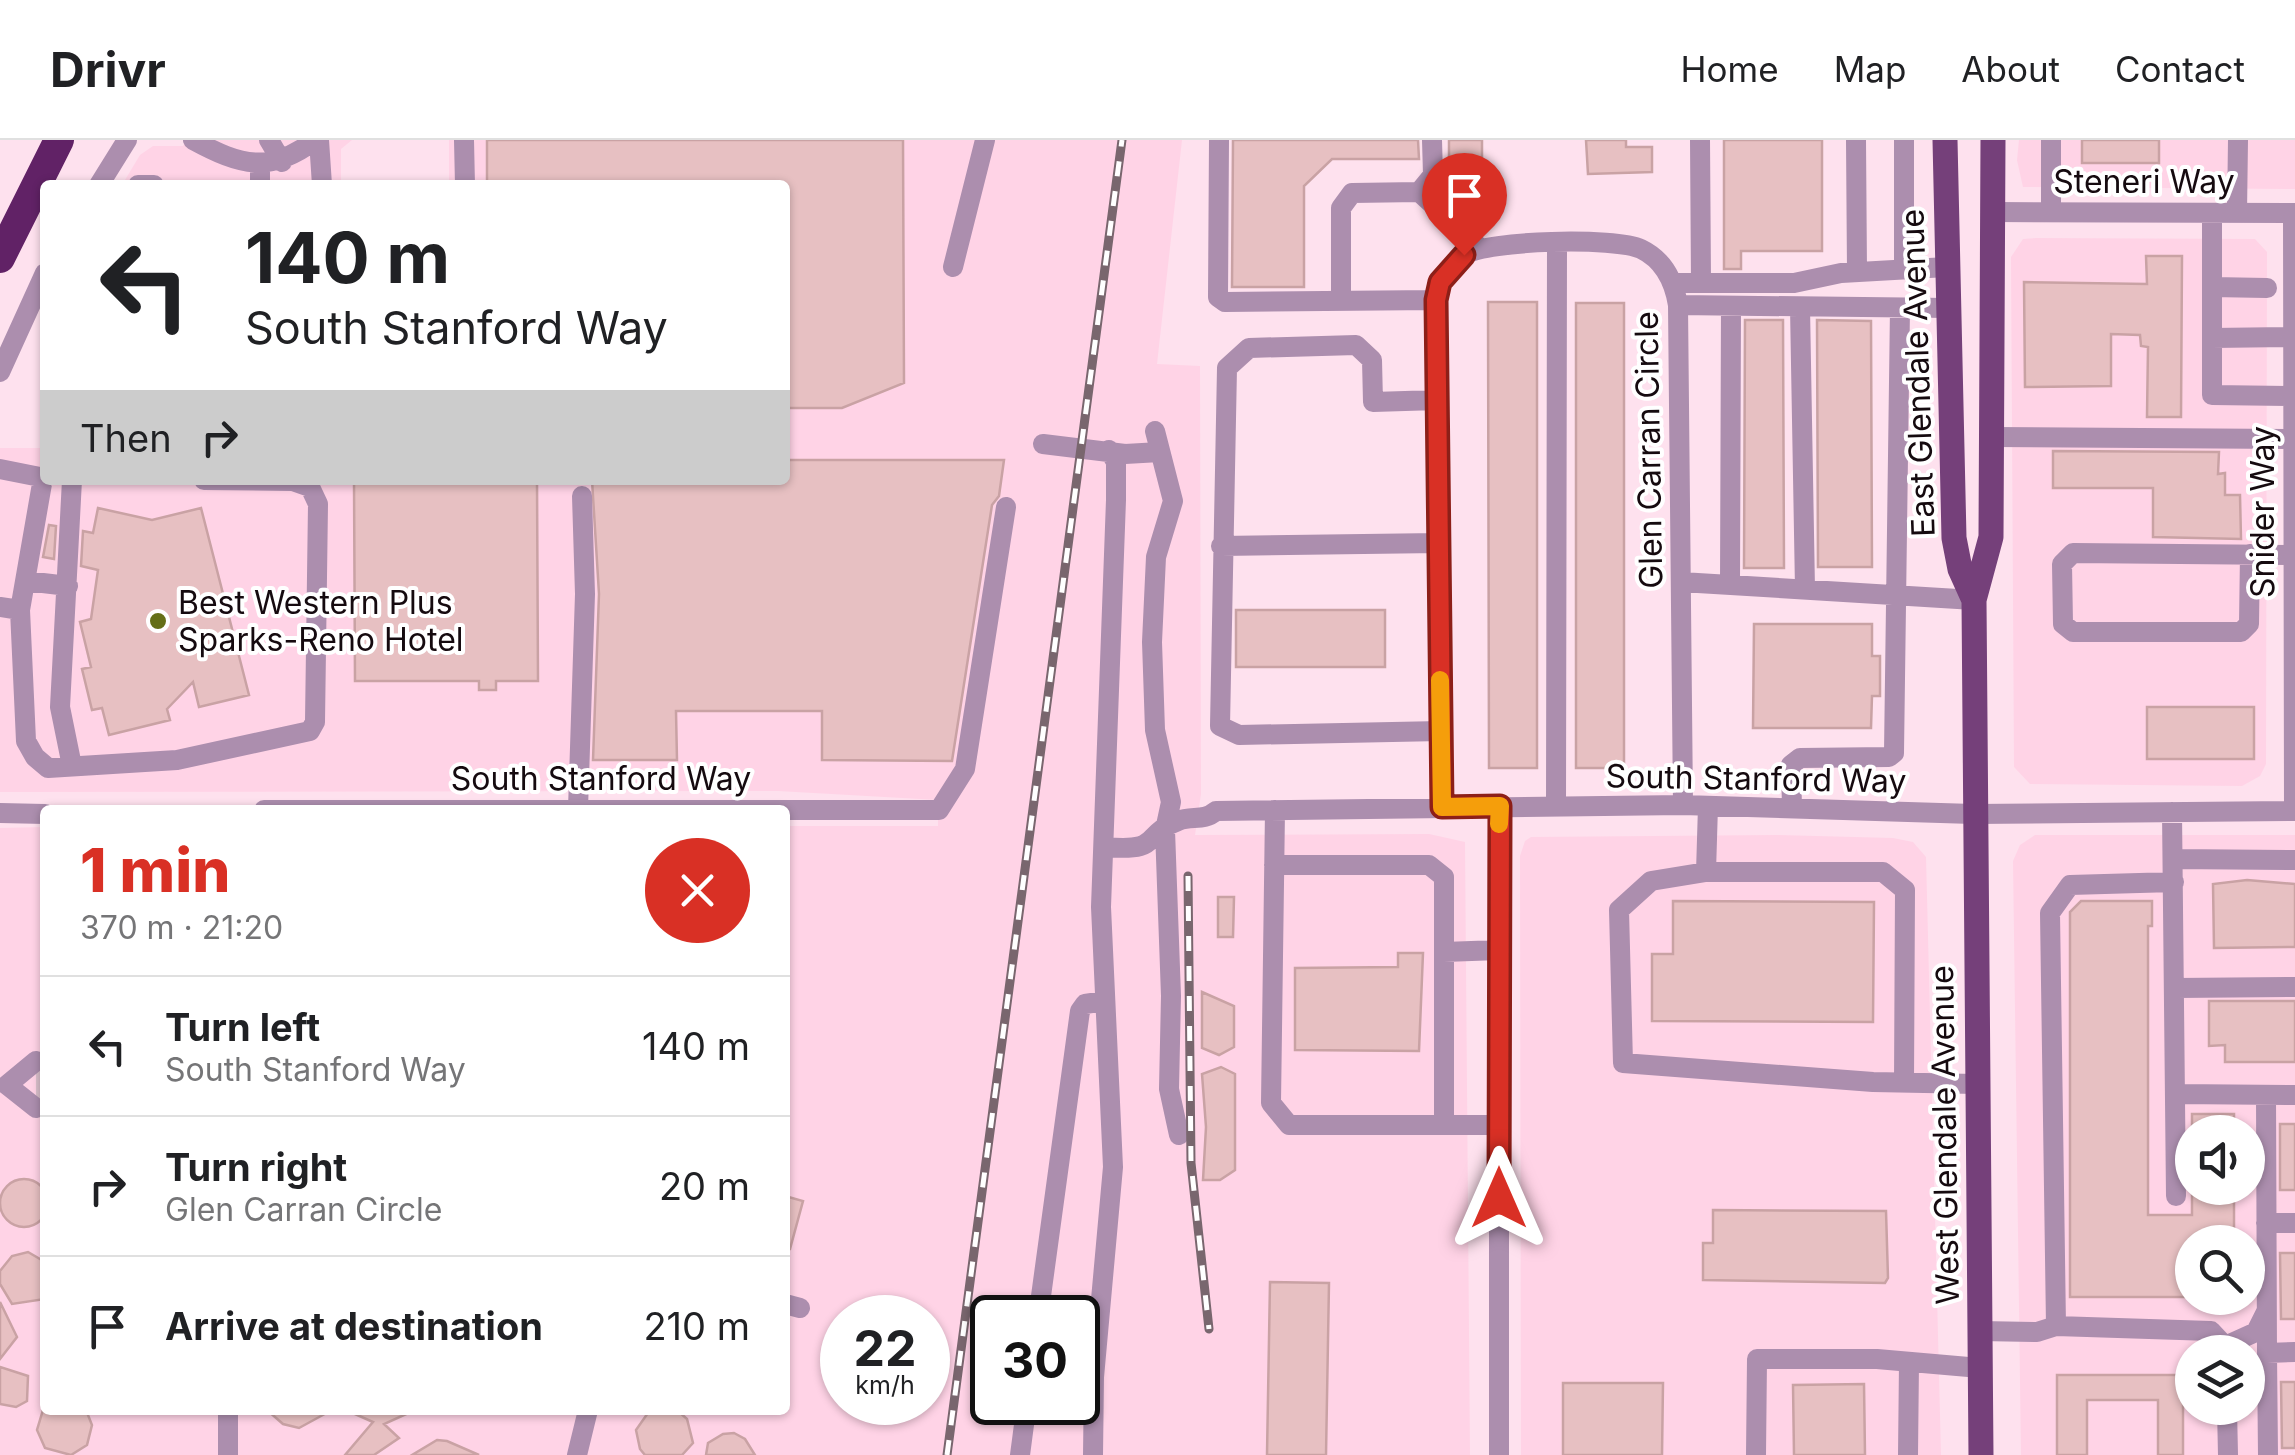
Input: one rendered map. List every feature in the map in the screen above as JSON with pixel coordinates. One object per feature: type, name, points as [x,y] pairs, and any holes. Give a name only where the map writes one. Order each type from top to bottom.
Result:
[{"type":"highway","points":[[0,258],[59,140]]},
{"type":"main road","name":"East Glendale Avenue","points":[[1946,140],[1954,538],[1960,569],[1974,600]]},
{"type":"main road","name":"East Glendale Avenue","points":[[1973,814],[1974,600],[1991,537],[1994,140]]},
{"type":"main road","name":"West Glendale Avenue","points":[[1973,814],[1981,1455]]},
{"type":"street","points":[[102,180],[128,140]]},
{"type":"street","points":[[193,140],[260,174],[317,140],[321,180]]},
{"type":"street","points":[[269,140],[282,162]]},
{"type":"street","points":[[464,140],[465,180]]},
{"type":"street","points":[[953,267],[984,140]]},
{"type":"street","points":[[1219,140],[1218,297],[1225,302],[1436,300]]},
{"type":"street","points":[[1419,192],[1433,175],[1432,140]]},
{"type":"street","points":[[1700,140],[1701,282]]},
{"type":"street","points":[[1856,140],[1857,272]]},
{"type":"street","points":[[1904,140],[1904,269]]},
{"type":"street","points":[[2052,140],[2052,212]]},
{"type":"street","points":[[2237,212],[2238,140]]},
{"type":"street","points":[[1341,301],[1341,208],[1352,193],[1419,192],[1480,248],[1452,266],[1436,300],[1442,807]]},
{"type":"street","name":"Steneri Way","points":[[1993,212],[2294,213]]},
{"type":"street","points":[[2212,212],[2212,395],[2293,396]]},
{"type":"street","name":"Snider Way","points":[[2294,213],[2294,811]]},
{"type":"street","name":"Glen Carran Circle","points":[[1480,248],[1624,244],[1657,259],[1672,283],[1678,305],[1683,805]]},
{"type":"street","points":[[1556,806],[1557,245]]},
{"type":"street","points":[[1672,283],[1794,283],[1857,272],[1947,266]]},
{"type":"street","points":[[0,372],[40,285]]},
{"type":"street","points":[[2212,287],[2267,288]]},
{"type":"street","points":[[1678,305],[1948,308]]},
{"type":"street","points":[[1730,584],[1732,306]]},
{"type":"street","points":[[1800,307],[1805,589]]},
{"type":"street","points":[[1792,808],[1792,765],[1800,758],[1890,758],[1894,753],[1900,308]]},
{"type":"street","points":[[2212,338],[2293,336]]},
{"type":"street","points":[[1436,400],[1373,402],[1372,360],[1356,345],[1248,348],[1227,368],[1220,726],[1240,735],[1441,731]]},
{"type":"street","points":[[1992,436],[2293,440]]},
{"type":"street","points":[[1043,444],[1109,450],[1158,442],[1173,501],[1156,557],[1152,642],[1154,730],[1171,802],[1164,830],[1171,996],[1169,1089],[1179,1135]]},
{"type":"street","points":[[1093,1455],[1094,1376],[1113,1166],[1100,907],[1116,500],[1116,462],[1109,450]]},
{"type":"street","points":[[0,469],[40,477]]},
{"type":"street","points":[[43,485],[26,581],[10,609],[26,741],[35,757],[48,768],[177,760],[310,731],[315,722],[318,504],[310,487],[305,485]]},
{"type":"street","points":[[72,485],[60,707],[72,766]]},
{"type":"street","points":[[578,805],[585,594],[582,496]]},
{"type":"street","name":"South Stanford Way","points":[[790,810],[938,810],[965,769],[1006,507]]},
{"type":"street","points":[[1221,546],[1438,544]]},
{"type":"street","points":[[2250,554],[2249,624],[2241,632],[2073,632],[2062,624],[2062,564],[2073,553],[2292,554]]},
{"type":"street","points":[[26,581],[68,586]]},
{"type":"street","points":[[1681,582],[1974,600]]},
{"type":"street","name":"South Stanford Way","points":[[1105,847],[1137,849],[1178,820],[1207,818],[1216,811],[1683,805],[1973,814],[2294,811]]},
{"type":"street","points":[[1498,1455],[1500,806]]},
{"type":"street","points":[[1706,872],[1708,806]]},
{"type":"street","points":[[1275,810],[1271,1103],[1289,1125],[1499,1125]]},
{"type":"street","points":[[2172,812],[2176,1115]]},
{"type":"street","points":[[0,814],[40,814]]},
{"type":"street","points":[[2173,859],[2295,860]]},
{"type":"street","points":[[1274,866],[1429,865],[1444,877],[1444,1125]]},
{"type":"street","points":[[1904,1083],[1905,890],[1883,872],[1706,872],[1651,881],[1618,910],[1623,1063],[1904,1083],[1976,1084]]},
{"type":"street","points":[[2056,1326],[2050,913],[2070,884],[2174,882]]},
{"type":"street","points":[[1444,952],[1499,950]]},
{"type":"street","points":[[2176,988],[2295,987]]},
{"type":"street","points":[[1041,1295],[1080,1011],[1086,1004],[1105,1001]]},
{"type":"street","points":[[4,1085],[36,1084],[4,1085]]},
{"type":"street","points":[[2176,1094],[2295,1095]]},
{"type":"street","points":[[2266,1095],[2268,1455]]},
{"type":"street","points":[[2266,1224],[2295,1223]]},
{"type":"street","points":[[2251,1335],[2266,1312]]},
{"type":"street","points":[[1980,1331],[2037,1332],[2056,1326],[2211,1331],[2214,1335]]},
{"type":"street","points":[[2267,1353],[2295,1352]]},
{"type":"street","points":[[1756,1455],[1757,1359],[1910,1362],[1980,1368]]},
{"type":"street","points":[[1908,1455],[1910,1362]]},
{"type":"street","points":[[228,1415],[228,1455]]},
{"type":"street","points":[[577,1455],[587,1415]]},
{"type":"street","points":[[1020,1455],[1024,1425]]},
{"type":"street","points":[[2227,1425],[2228,1455]]},
{"type":"shaded area","points":[[186,140],[352,140],[341,149],[341,180],[125,180],[140,155],[153,146],[183,146]]},
{"type":"shaded area","points":[[449,140],[1182,140],[1157,364],[1200,366],[1201,794],[1195,835],[1429,834],[1465,842],[1470,1455],[0,1455],[0,828],[40,827],[40,1415],[790,1415],[790,826],[938,826],[938,800],[778,791],[0,792],[0,448],[40,448],[40,485],[790,485],[790,180],[449,180]]},
{"type":"shaded area","points":[[2019,140],[2295,140],[2295,189],[2023,187],[2017,160]]},
{"type":"shaded area","points":[[2023,239],[2255,239],[2267,252],[2266,764],[2260,776],[2242,786],[2030,784],[2014,767],[2011,257]]},
{"type":"shaded area","points":[[2035,835],[2295,835],[2295,1455],[2021,1455],[2013,861],[2020,845]]},
{"type":"shaded area","points":[[1531,837],[1893,838],[1913,842],[1926,857],[1941,1455],[1521,1455],[1520,856],[1525,841]]},
{"type":"building","points":[[487,140],[903,140],[904,383],[842,408],[790,408],[790,180],[487,180]]},
{"type":"building","points":[[1233,140],[1418,140],[1419,159],[1332,159],[1304,186],[1304,287],[1232,287]]},
{"type":"building","points":[[1449,140],[1482,140],[1482,190],[1449,190]]},
{"type":"building","points":[[1586,140],[1626,140],[1626,147],[1652,147],[1652,172],[1588,174]]},
{"type":"building","points":[[1724,140],[1822,140],[1822,251],[1741,251],[1741,269],[1724,269]]},
{"type":"building","points":[[2082,140],[2159,140],[2159,163],[2082,163]]},
{"type":"building","points":[[2146,256],[2182,256],[2181,417],[2147,417],[2148,347],[2141,346],[2140,335],[2111,334],[2111,386],[2025,387],[2024,282],[2147,284]]},
{"type":"building","points":[[1488,302],[1537,302],[1537,768],[1489,768]]},
{"type":"building","points":[[1576,303],[1624,303],[1624,768],[1576,768]]},
{"type":"building","points":[[1745,320],[1783,320],[1784,568],[1744,568]]},
{"type":"building","points":[[1817,320],[1871,321],[1872,567],[1818,567]]},
{"type":"building","points":[[2053,451],[2219,452],[2218,474],[2225,473],[2225,495],[2240,495],[2241,539],[2153,537],[2153,488],[2053,488]]},
{"type":"building","points":[[790,460],[1004,460],[999,496],[992,505],[952,761],[822,760],[822,711],[676,711],[677,760],[593,760],[599,594],[592,485],[790,485]]},
{"type":"building","points":[[354,485],[537,485],[538,681],[496,681],[496,690],[479,690],[479,681],[355,681]]},
{"type":"building","name":"Best Western Plus Sparks-Reno Hotel","points":[[98,508],[152,520],[201,508],[249,695],[199,707],[193,682],[167,709],[170,720],[109,735],[102,708],[92,710],[82,669],[91,667],[80,622],[91,619],[98,570],[81,566],[83,531],[93,533]]},
{"type":"building","points":[[49,525],[56,526],[54,559],[43,557]]},
{"type":"building","points":[[1236,610],[1385,610],[1385,667],[1236,667]]},
{"type":"building","points":[[1754,624],[1872,624],[1872,656],[1880,656],[1880,696],[1872,696],[1871,728],[1753,728]]},
{"type":"building","points":[[2147,707],[2254,707],[2254,759],[2147,759]]},
{"type":"building","points":[[2247,880],[2295,884],[2295,947],[2214,948],[2213,884]]},
{"type":"building","points":[[1218,897],[1234,897],[1233,937],[1218,937]]},
{"type":"building","points":[[1673,901],[1874,902],[1873,1022],[1652,1021],[1652,954],[1673,954]]},
{"type":"building","points":[[2081,901],[2152,901],[2152,926],[2148,926],[2148,1215],[2192,1215],[2192,1205],[2234,1205],[2234,1225],[2175,1225],[2175,1297],[2070,1297],[2070,912]]},
{"type":"building","points":[[1398,953],[1423,953],[1419,1051],[1295,1050],[1295,968],[1398,967]]},
{"type":"building","points":[[1202,992],[1234,1006],[1234,1047],[1219,1055],[1202,1048]]},
{"type":"building","points":[[2209,1001],[2295,1001],[2295,1062],[2225,1062],[2225,1045],[2209,1046]]},
{"type":"building","points":[[1221,1067],[1235,1074],[1235,1170],[1220,1180],[1203,1180],[1206,1127],[1202,1074]]},
{"type":"building","points":[[2280,1124],[2295,1124],[2295,1190],[2280,1190]]},
{"type":"building","points":[[15,1180],[33,1180],[40,1185],[40,1221],[33,1226],[15,1226],[1,1212],[1,1194]]},
{"type":"building","points":[[790,1197],[803,1201],[790,1249]]},
{"type":"building","points":[[1713,1210],[1886,1211],[1888,1278],[1885,1283],[1703,1280],[1703,1243],[1713,1243]]},
{"type":"building","points":[[28,1252],[40,1259],[40,1300],[12,1304],[0,1284],[0,1271],[12,1256]]},
{"type":"building","points":[[2280,1253],[2295,1253],[2295,1319],[2281,1319]]},
{"type":"building","points":[[1270,1282],[1329,1283],[1326,1455],[1267,1455]]},
{"type":"building","points":[[0,1302],[17,1337],[0,1359]]},
{"type":"building","points":[[0,1367],[28,1376],[27,1401],[16,1407],[0,1404]]},
{"type":"building","points":[[2057,1375],[2175,1375],[2175,1425],[2183,1425],[2183,1455],[2158,1455],[2158,1400],[2087,1400],[2087,1455],[2057,1455]]},
{"type":"building","points":[[2281,1382],[2295,1382],[2295,1448],[2282,1448]]},
{"type":"building","points":[[1563,1383],[1663,1383],[1662,1455],[1563,1455]]},
{"type":"building","points":[[1864,1384],[1865,1455],[1794,1455],[1793,1385]]},
{"type":"building","points":[[42,1415],[88,1415],[92,1425],[87,1445],[71,1455],[45,1448],[37,1430]]},
{"type":"building","points":[[273,1415],[323,1415],[299,1428],[283,1424]]},
{"type":"building","points":[[357,1415],[404,1415],[384,1424],[399,1438],[374,1455],[345,1455],[373,1422]]},
{"type":"building","points":[[646,1415],[683,1415],[693,1443],[682,1455],[645,1455],[636,1430]]},
{"type":"building","points":[[734,1433],[745,1439],[755,1455],[706,1455],[708,1443],[723,1434]]},
{"type":"building","points":[[437,1440],[447,1441],[479,1455],[412,1455]]},
{"type":"railway","points":[[947,1455],[1122,140]]},
{"type":"railway","points":[[1188,876],[1191,1163],[1209,1329]]},
{"type":"slow traffic","points":[[1440,680],[1442,807],[1500,806],[1499,824]]},
{"type":"place","name":"Best Western Plus Sparks-Reno Hotel","points":[[158,621]]},
{"type":"route","points":[[1464,255],[1440,282],[1436,300],[1442,807],[1500,806],[1499,1198]]}]
